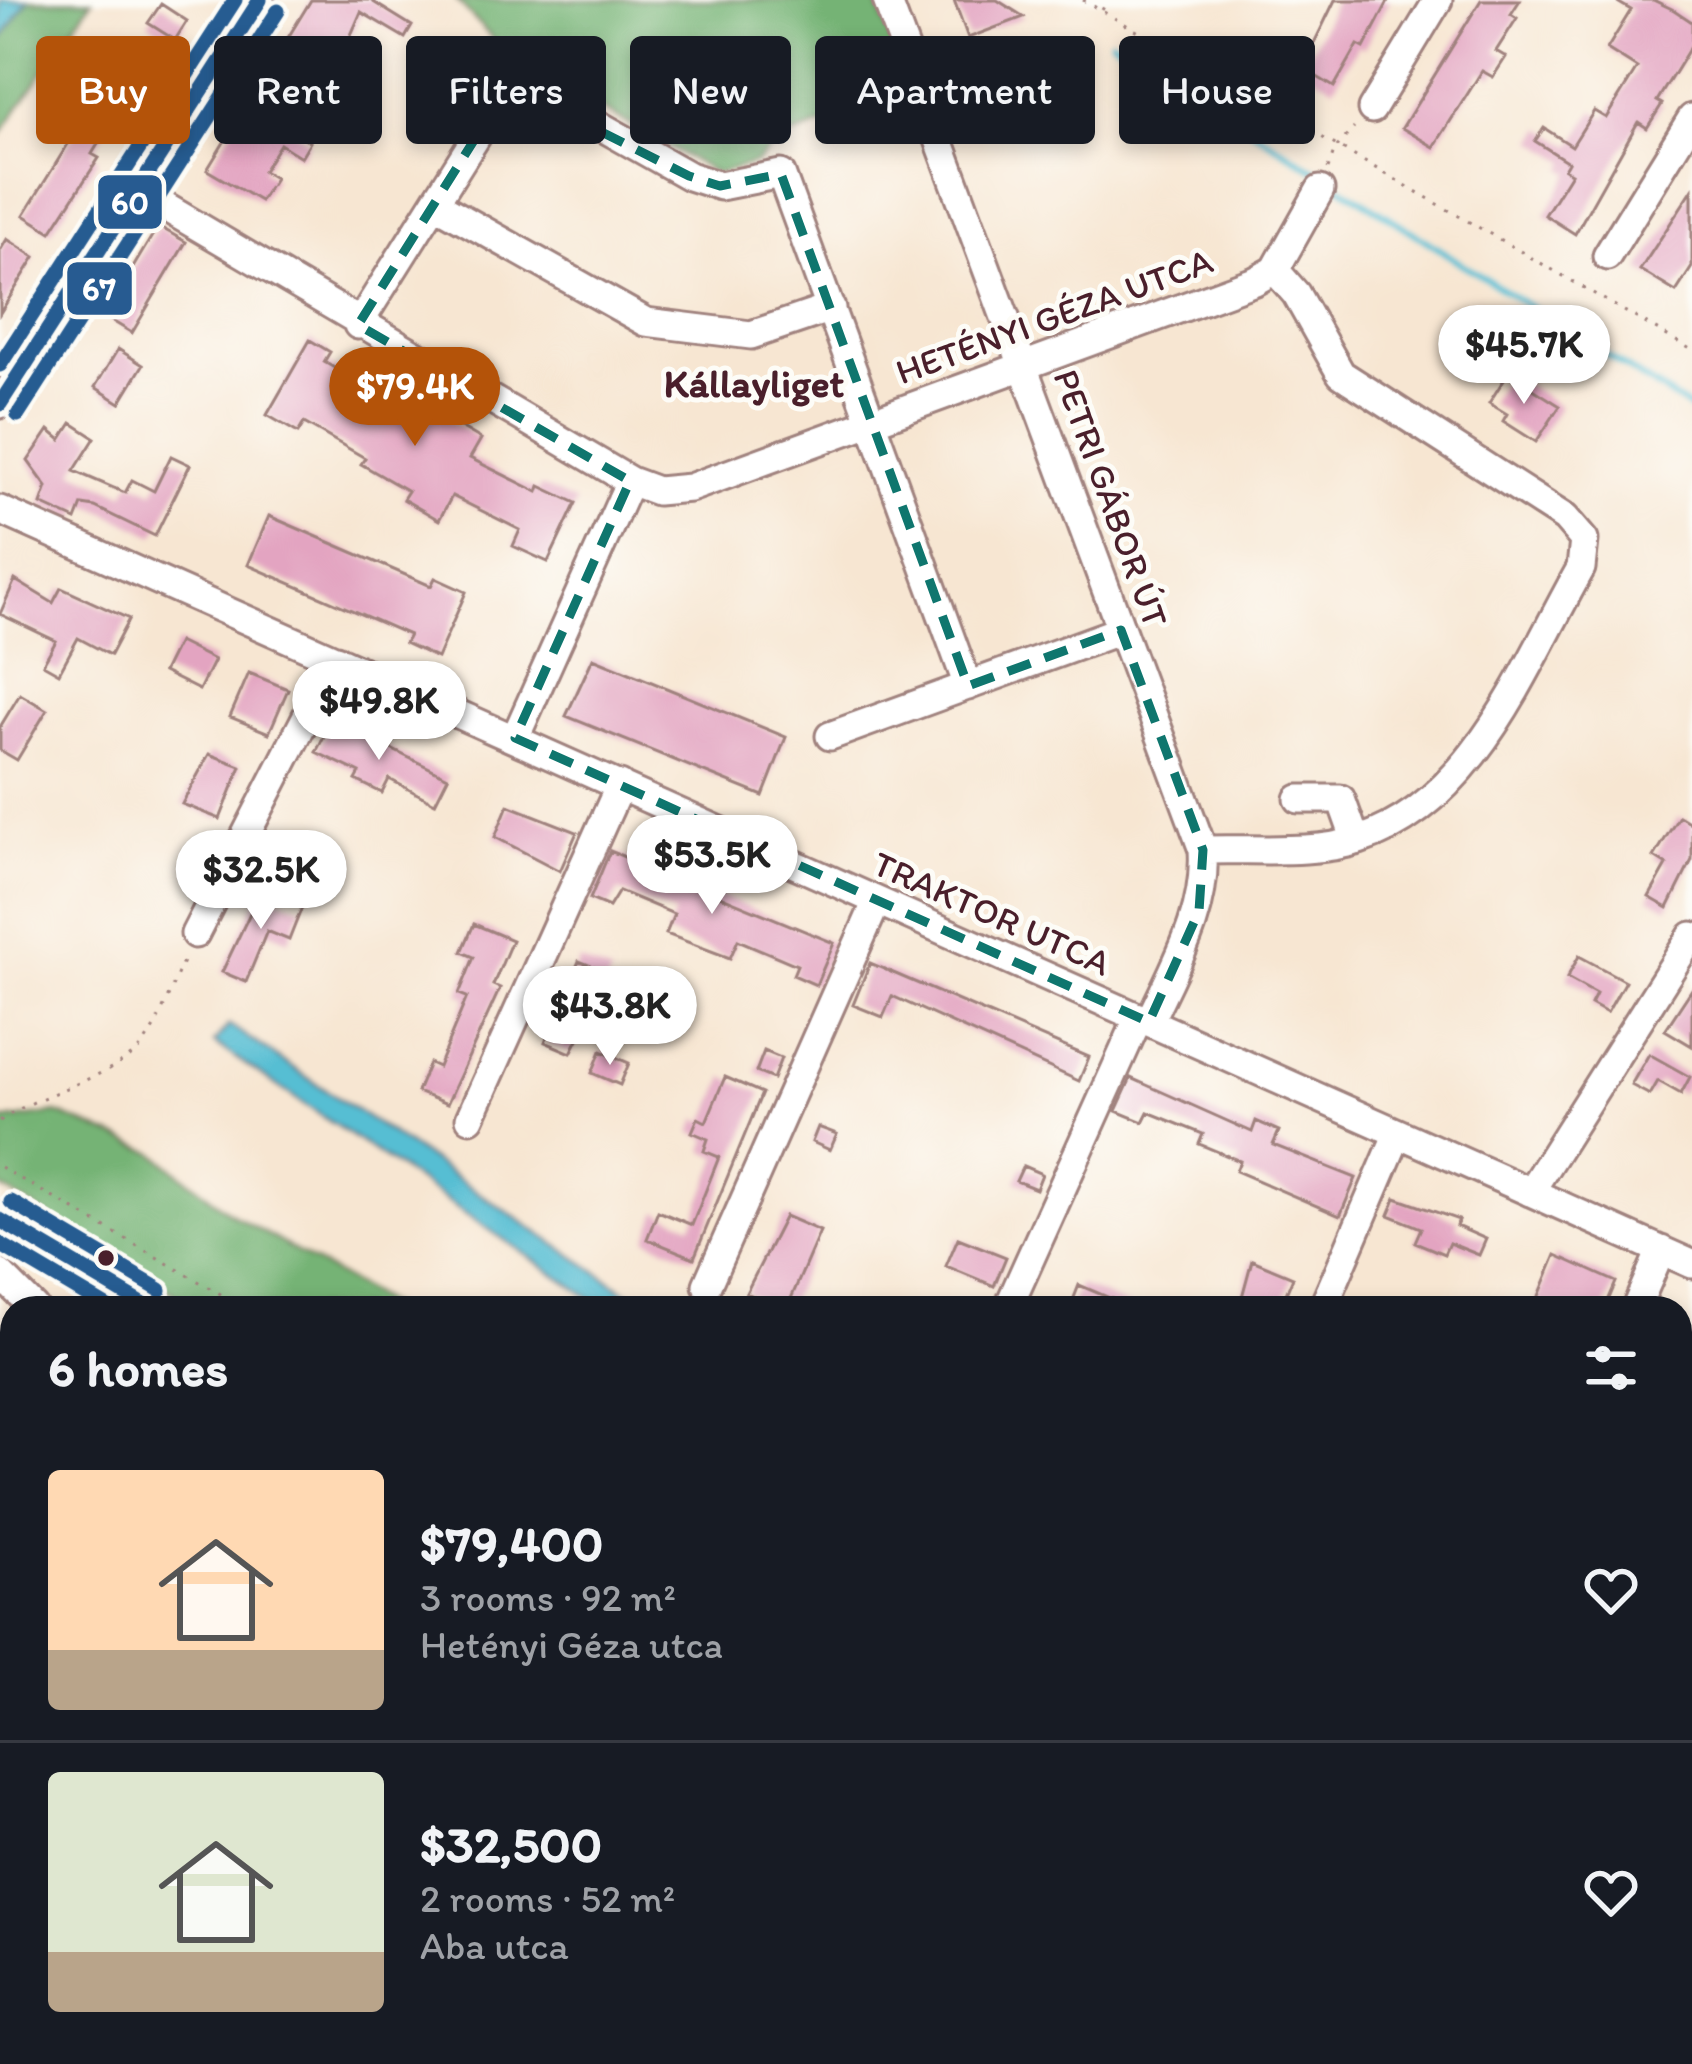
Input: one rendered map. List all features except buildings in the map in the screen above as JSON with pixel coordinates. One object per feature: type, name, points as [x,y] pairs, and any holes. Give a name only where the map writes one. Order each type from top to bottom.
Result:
[{"type":"main road","points":[[0,1220],[129,1296]]},
{"type":"street","points":[[0,404],[260,0]]},
{"type":"street","name":"PETRI GÁBOR ÚT","points":[[887,0],[1203,850],[1205,887],[1199,911],[1014,1296]]},
{"type":"street","points":[[1372,109],[1438,0]]},
{"type":"street","points":[[358,325],[488,118],[512,102],[551,98],[689,176],[720,186],[782,174],[968,686]]},
{"type":"street","points":[[1607,256],[1692,118]]},
{"type":"street","points":[[1203,850],[1356,841],[1409,815],[1472,754],[1581,568],[1584,540],[1565,518],[1341,374],[1296,294],[1275,270],[1320,190]]},
{"type":"street","name":"HETÉNYI GÉZA UTCA","points":[[138,191],[358,325],[630,482],[657,491],[690,488],[1275,270]]},
{"type":"street","points":[[436,204],[646,322],[751,335],[831,308]]},
{"type":"street","points":[[515,738],[630,482]]},
{"type":"street","name":"TRAKTOR UTCA","points":[[0,510],[1692,1264]]},
{"type":"street","points":[[830,736],[1121,630]]},
{"type":"street","points":[[196,934],[336,659]]},
{"type":"street","points":[[470,1118],[620,785]]},
{"type":"street","points":[[1299,799],[1341,799],[1356,841]]},
{"type":"street","points":[[707,1285],[877,901]]},
{"type":"street","points":[[1530,1192],[1692,936]]},
{"type":"street","points":[[1328,1296],[1398,1133]]},
{"type":"street","points":[[1641,1296],[1660,1250]]},
{"type":"street","points":[[0,1274],[22,1296]]},
{"type":"path","points":[[1083,0],[1335,149],[1692,350]]},
{"type":"path","points":[[1102,11],[1108,0]]},
{"type":"path","points":[[1335,149],[1372,109]]},
{"type":"path","points":[[0,1121],[58,1087],[122,1065],[145,1043],[196,934]]},
{"type":"path","points":[[0,1167],[223,1296]]},
{"type":"highlighted area","points":[[532,97],[689,176],[720,186],[781,174],[968,686],[1121,630],[1203,850],[1199,911],[1149,1022],[515,738],[630,481],[358,325],[488,118]]},
{"type":"green space","points":[[28,0],[92,0],[67,36],[36,36],[36,82],[0,135],[0,42]]},
{"type":"green space","points":[[456,0],[876,0],[890,36],[815,36],[815,128],[791,136],[791,36],[630,36],[630,125],[606,111],[606,36],[490,36]]},
{"type":"green space","points":[[663,144],[775,144],[757,163],[716,174]]},
{"type":"green space","points":[[57,1113],[153,1152],[233,1215],[373,1296],[179,1296],[0,1187],[0,1121]]},
{"type":"water","points":[[0,0],[28,0],[0,42]]},
{"type":"water","points":[[229,1025],[633,1296],[587,1296],[214,1043]]},
{"type":"waterway","points":[[1111,40],[1692,410]]},
{"type":"transit line","points":[[0,365],[235,0]]},
{"type":"transit line","name":"60","points":[[0,404],[260,0]]},
{"type":"transit line","name":"67","points":[[18,415],[278,11]]},
{"type":"transit line","points":[[11,1202],[160,1290]]},
{"type":"transit line","name":"60","points":[[0,1220],[129,1296]]},
{"type":"transit line","name":"67","points":[[0,1244],[88,1296]]},
{"type":"district","name":"Kállayliget","points":[[754,383]]}]
